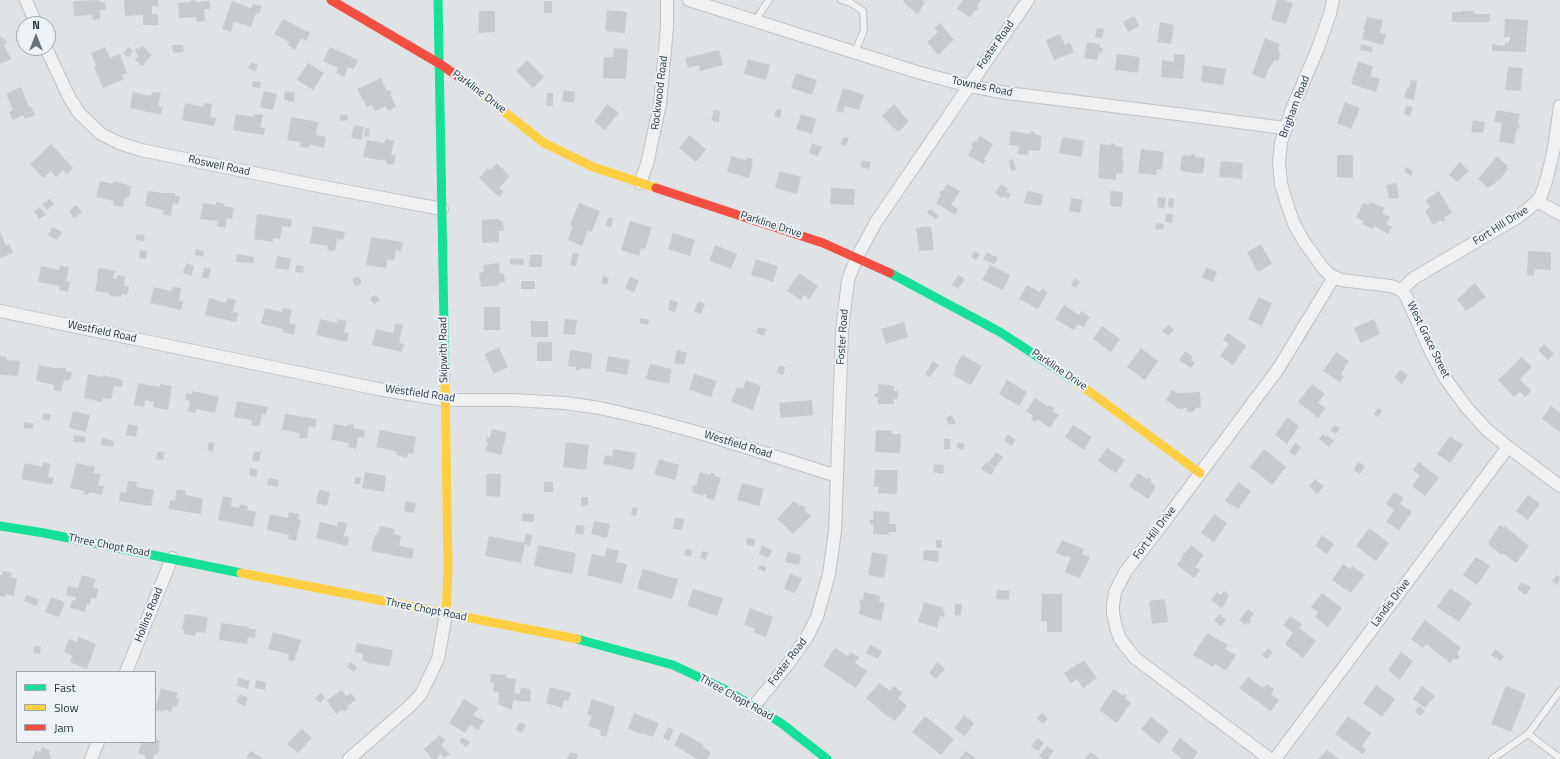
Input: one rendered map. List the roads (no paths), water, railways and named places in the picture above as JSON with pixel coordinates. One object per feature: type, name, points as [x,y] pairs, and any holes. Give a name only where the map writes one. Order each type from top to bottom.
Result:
[{"type":"main road","name":"Parkline Drive","points":[[331,0],[440,64],[480,92],[544,143],[593,167],[816,240],[888,272],[1000,332],[1066,374],[1200,473]]},
{"type":"main road","name":"Skipwith Road","points":[[438,0],[448,569],[446,614]]},
{"type":"main road","name":"Three Chopt Road","points":[[0,526],[44,533],[446,614],[495,622],[640,654],[674,665],[710,681],[781,723],[827,759]]},
{"type":"street","points":[[26,0],[33,16]]},
{"type":"street","name":"Rockwood Road","points":[[640,183],[647,164],[660,104],[667,27],[667,0]]},
{"type":"street","name":"Townes Road","points":[[689,0],[917,72],[968,86],[1007,93],[1284,128]]},
{"type":"street","name":"Foster Road","points":[[754,706],[788,664],[807,637],[817,617],[829,574],[834,546],[842,331],[848,280],[857,257],[876,222],[1028,0]]},
{"type":"street","name":"Brigham Road","points":[[1333,0],[1330,14],[1318,48],[1284,128],[1280,152],[1280,168],[1281,184],[1288,207],[1305,243],[1323,268],[1334,277]]},
{"type":"street","name":"Roswell Road","points":[[50,56],[69,97],[79,113],[101,134],[119,143],[141,150],[308,184],[442,209]]},
{"type":"street","name":"Fort Hill Drive","points":[[1401,290],[1414,278],[1518,217],[1537,201],[1547,178],[1554,148],[1560,106]]},
{"type":"street","points":[[1537,201],[1560,214]]},
{"type":"street","points":[[1334,277],[1341,280],[1391,286],[1401,290]]},
{"type":"street","name":"Fort Hill Drive","points":[[1270,759],[1135,658],[1120,639],[1113,613],[1113,605],[1115,592],[1126,571],[1278,369],[1334,277]]},
{"type":"street","name":"West Grace Street","points":[[1401,290],[1406,296],[1429,348],[1445,378],[1467,408],[1487,430],[1560,486]]},
{"type":"street","name":"Westfield Road","points":[[0,311],[378,389],[445,400],[512,400],[600,408],[707,435],[837,476]]},
{"type":"street","name":"Landis Drive","points":[[1275,759],[1508,447]]},
{"type":"street","name":"Hollins Road","points":[[126,671],[172,558]]},
{"type":"street","name":"Skipwith Road","points":[[349,759],[412,704],[421,694],[438,659],[446,614]]},
{"type":"street","points":[[91,759],[98,743]]},
{"type":"lane","points":[[755,21],[769,0]]},
{"type":"lane","points":[[841,0],[851,3],[862,11],[864,30],[856,52]]},
{"type":"lane","points":[[1492,759],[1528,734],[1560,692]]},
{"type":"lane","points":[[1528,734],[1560,758]]}]
